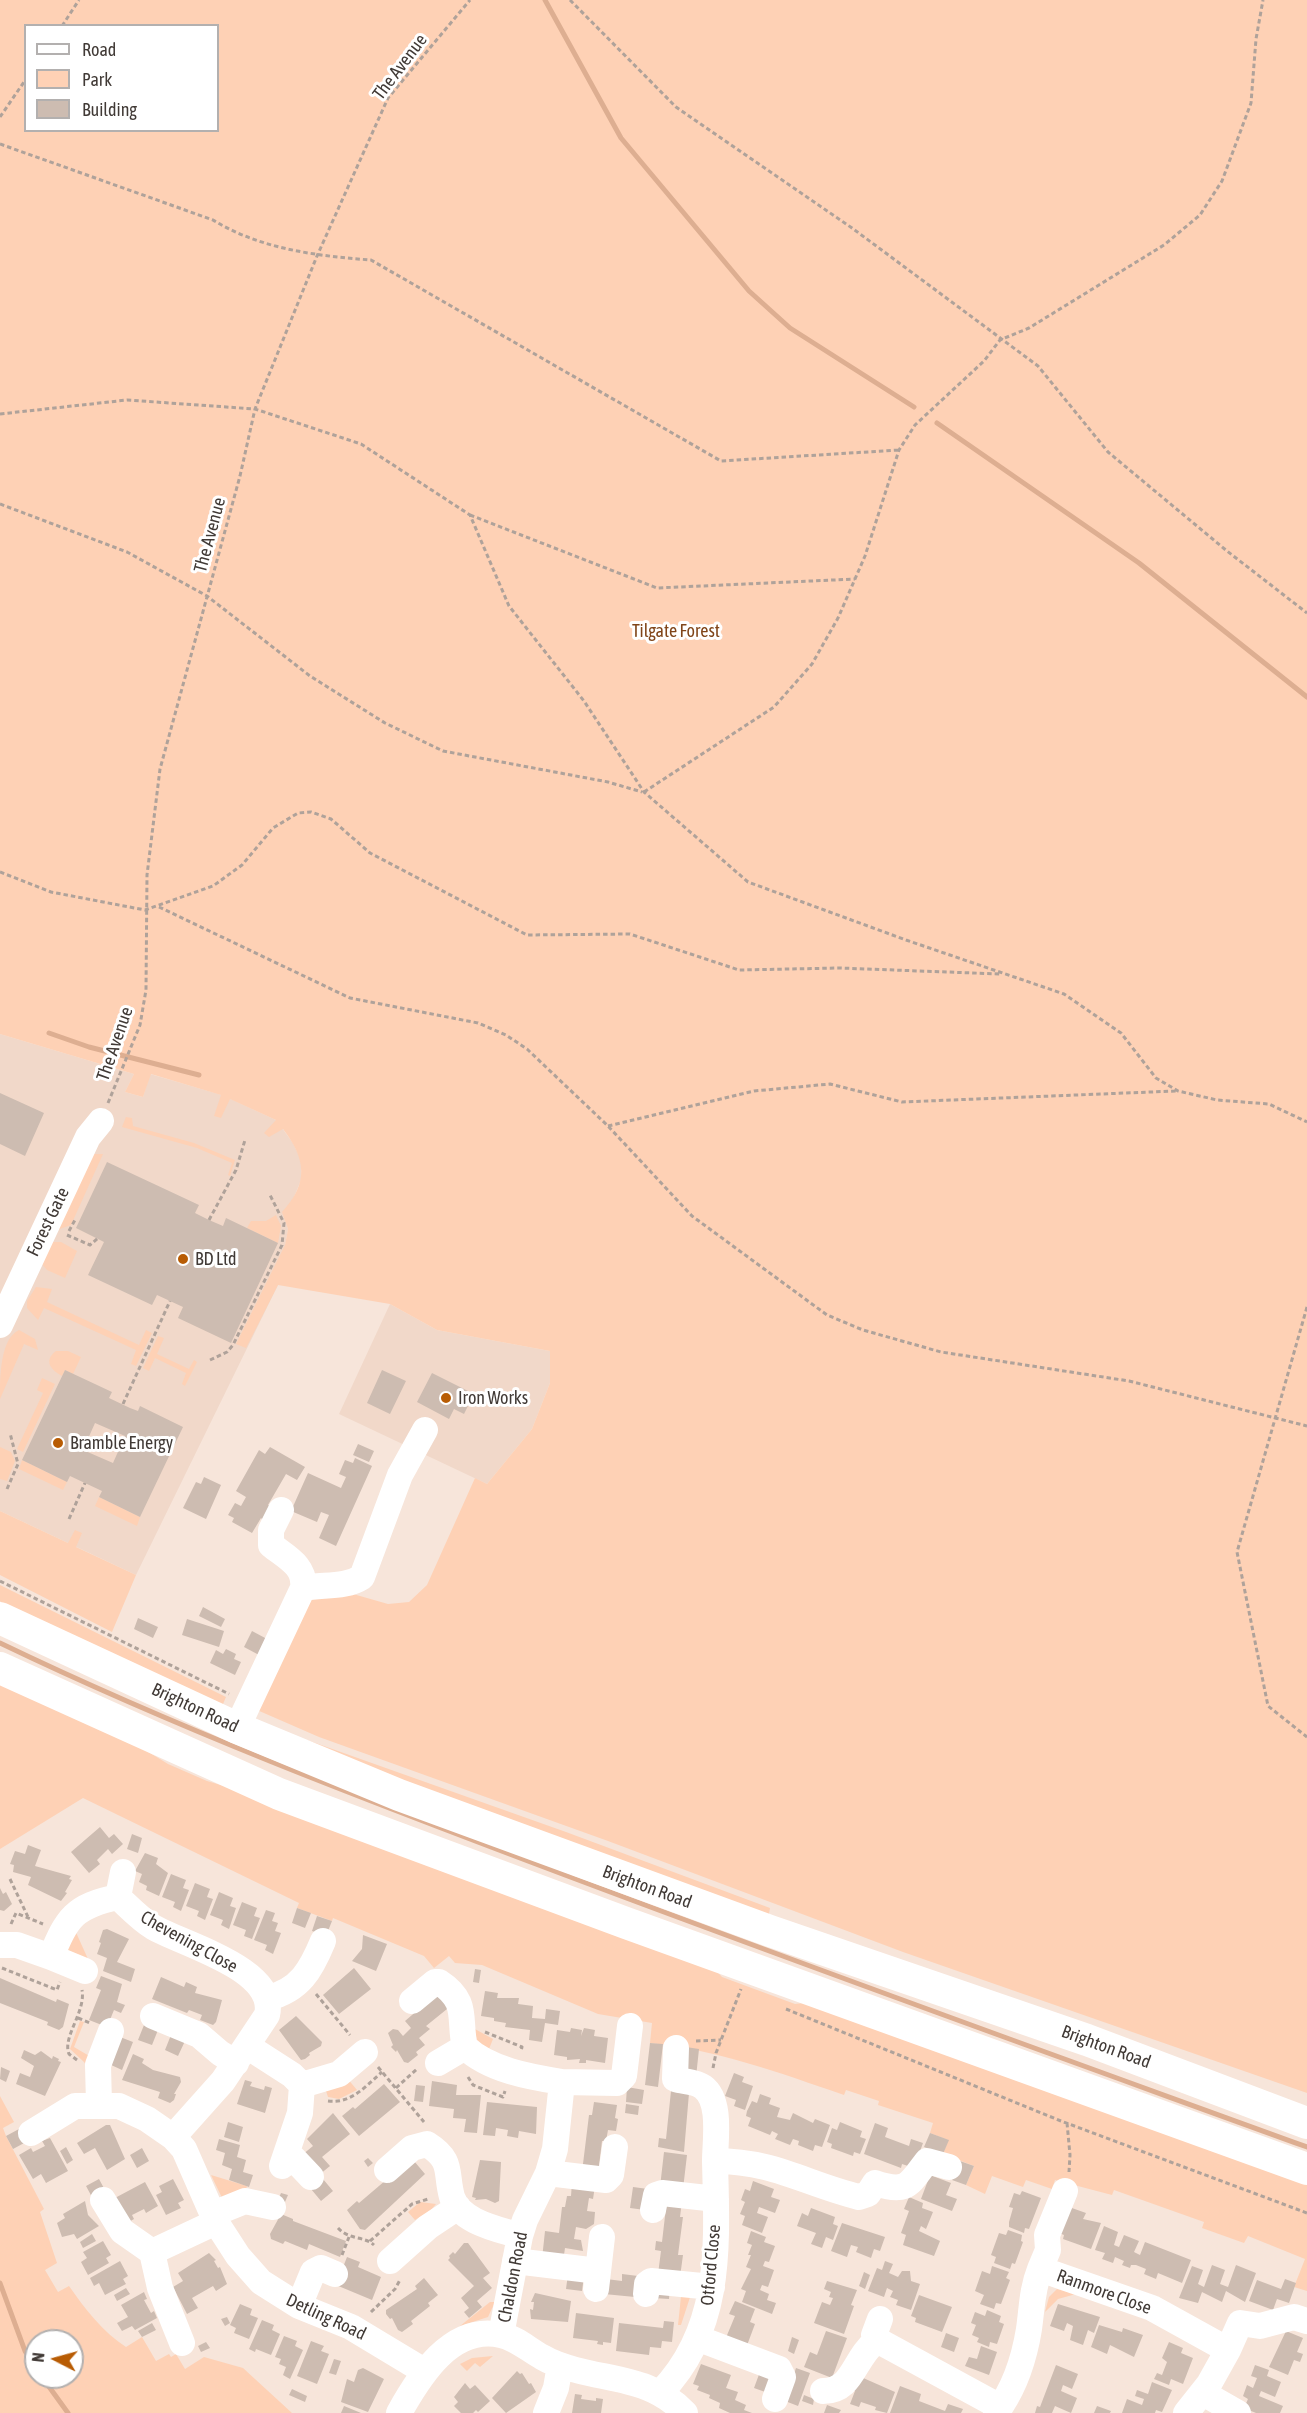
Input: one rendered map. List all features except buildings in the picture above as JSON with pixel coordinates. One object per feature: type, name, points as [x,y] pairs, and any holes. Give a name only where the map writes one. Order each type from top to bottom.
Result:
[{"type":"main road","name":"Brighton Road","points":[[0,1618],[241,1718],[399,1795],[629,1880],[1087,2040],[1307,2123]]},
{"type":"main road","points":[[0,1668],[279,1794],[993,2057],[1307,2169]]},
{"type":"street","name":"Forest Gate","points":[[0,1325],[88,1137],[101,1121]]},
{"type":"street","points":[[303,1588],[338,1585],[354,1582],[362,1577],[400,1475],[425,1430]]},
{"type":"street","points":[[241,1718],[303,1588],[304,1574],[271,1545],[271,1530],[281,1510]]},
{"type":"street","points":[[51,1957],[66,1922],[73,1915],[103,1900],[118,1897],[123,1872]]},
{"type":"street","name":"Chevening Close","points":[[118,1897],[151,1925],[230,1962],[258,1984],[268,1998]]},
{"type":"street","points":[[173,2137],[207,2100],[241,2055],[267,2015],[268,1998],[282,1995],[303,1980],[313,1966],[323,1941]]},
{"type":"street","points":[[0,1945],[17,1945],[51,1957],[83,1977]]},
{"type":"street","points":[[412,2001],[435,1982],[439,1982],[458,2003],[464,2018],[465,2047],[474,2055],[504,2068],[562,2082],[617,2083],[624,2076],[630,2026]]},
{"type":"street","points":[[153,2016],[199,2035],[220,2053],[241,2055],[292,2075],[302,2085],[300,2113],[284,2160],[294,2159],[311,2177]]},
{"type":"street","points":[[31,2133],[87,2105],[98,2065],[111,2031]]},
{"type":"street","points":[[438,2063],[465,2047]]},
{"type":"street","points":[[676,2048],[675,2079],[704,2088]]},
{"type":"street","points":[[302,2085],[332,2077],[345,2070],[365,2052]]},
{"type":"street","name":"Chaldon Road","points":[[501,2335],[520,2236],[525,2220],[548,2173],[555,2149],[562,2082]]},
{"type":"street","name":"Otford Close","points":[[660,2392],[680,2372],[698,2338],[712,2287],[716,2199],[714,2117],[711,2098],[704,2088]]},
{"type":"street","name":"Detling Road","points":[[87,2105],[132,2110],[173,2137],[193,2165],[214,2218],[250,2271],[272,2290],[299,2306],[351,2327],[424,2371]]},
{"type":"street","points":[[387,2170],[412,2148],[427,2144],[447,2164],[452,2197],[458,2207],[477,2221],[520,2236]]},
{"type":"street","points":[[548,2173],[606,2180],[611,2175],[615,2147]]},
{"type":"street","points":[[715,2161],[750,2163],[785,2171],[859,2196],[868,2194],[875,2183],[897,2188],[905,2186],[921,2172],[927,2161],[950,2167]]},
{"type":"street","points":[[1044,2259],[1047,2235],[1065,2191]]},
{"type":"street","points":[[653,2210],[656,2195],[662,2193],[716,2199]]},
{"type":"street","points":[[103,2200],[122,2231],[152,2252],[160,2288],[182,2343]]},
{"type":"street","points":[[152,2252],[245,2201],[273,2207]]},
{"type":"street","points":[[390,2261],[428,2227],[458,2207]]},
{"type":"street","points":[[515,2261],[597,2280],[602,2237]]},
{"type":"street","name":"Ranmore Close","points":[[824,2391],[834,2391],[842,2386],[878,2330],[998,2410],[1020,2368],[1029,2330],[1032,2295],[1044,2259],[1152,2308],[1228,2350]]},
{"type":"street","points":[[299,2306],[313,2272],[321,2268],[335,2274]]},
{"type":"street","points":[[646,2294],[647,2284],[651,2281],[712,2287]]},
{"type":"street","points":[[1186,2413],[1203,2393],[1228,2350],[1240,2323],[1260,2326],[1294,2317],[1307,2321]]},
{"type":"street","points":[[399,2413],[424,2371],[441,2354],[481,2335],[501,2335],[560,2365],[618,2378],[660,2392],[685,2413]]},
{"type":"street","points":[[698,2338],[779,2369],[783,2377],[775,2399]]},
{"type":"street","points":[[546,2413],[556,2388],[560,2365]]},
{"type":"street","points":[[1203,2393],[1238,2413]]},
{"type":"path","points":[[63,24],[79,0]]},
{"type":"path","name":"The Avenue","points":[[101,1121],[140,1025],[146,990],[145,910],[160,769],[240,476],[255,408],[317,256],[388,98],[470,0]]},
{"type":"path","points":[[570,0],[676,106],[852,228],[1038,366],[1108,452],[1227,551],[1307,613]]},
{"type":"path","points":[[0,504],[127,552],[207,596],[310,676],[386,723],[443,751],[608,782],[644,792],[774,707],[812,664],[838,618],[855,579],[899,450],[915,425],[984,361],[1000,340],[1029,328],[1164,246],[1200,215],[1222,181],[1251,103],[1256,39],[1263,0]]},
{"type":"path","points":[[0,117],[24,82]]},
{"type":"path","points":[[0,144],[213,219],[237,235],[317,256],[371,260],[721,460],[899,450]]},
{"type":"path","points":[[0,414],[128,400],[255,408],[361,444],[470,515],[657,588],[855,579]]},
{"type":"path","points":[[470,515],[509,606],[584,700],[644,792],[748,882],[1064,994],[1104,1019],[1121,1033],[1156,1078],[1178,1091]]},
{"type":"path","points":[[0,872],[51,892],[145,910],[159,907],[213,886],[242,865],[273,828],[298,813],[311,812],[331,819],[370,854],[527,935],[630,934],[740,970],[840,968],[1005,974]]},
{"type":"path","points":[[159,907],[350,998],[478,1023],[506,1035],[527,1049],[608,1126],[692,1215],[827,1315],[863,1330],[941,1352],[1129,1381],[1307,1426]]},
{"type":"path","points":[[608,1126],[754,1092],[830,1084],[902,1102],[1178,1091],[1217,1100],[1269,1104],[1307,1122]]},
{"type":"path","points":[[209,1220],[236,1170],[245,1140]]},
{"type":"path","points":[[210,1360],[227,1352],[233,1345],[282,1245],[284,1223],[269,1193]]},
{"type":"path","points":[[66,1234],[90,1245],[98,1238]]},
{"type":"path","points":[[123,1404],[170,1301]]},
{"type":"path","points":[[1307,1307],[1237,1552],[1268,1706],[1307,1737]]},
{"type":"path","points":[[7,1489],[18,1464],[10,1433]]},
{"type":"path","points":[[69,1519],[85,1483]]},
{"type":"path","points":[[0,1581],[238,1698],[241,1718]]},
{"type":"path","points":[[10,1879],[29,1918]]},
{"type":"path","points":[[83,1977],[83,2006],[67,2051],[81,2062],[88,2076],[97,2075]]},
{"type":"path","points":[[303,1980],[430,2130],[434,2138],[433,2148]]},
{"type":"path","points":[[704,2088],[711,2078],[716,2053],[741,1988],[750,1992]]},
{"type":"path","points":[[778,2006],[1066,2123],[1307,2213]]},
{"type":"path","points":[[1065,2191],[1070,2166],[1066,2123]]},
{"type":"shaded area","points":[[0,1034],[134,1074],[125,1092],[143,1097],[150,1074],[222,1095],[276,1120],[293,1143],[301,1160],[301,1180],[285,1219],[288,1229],[278,1285],[136,1575],[0,1511]]},
{"type":"shaded area","points":[[390,1304],[437,1330],[550,1351],[550,1383],[532,1429],[487,1484],[339,1414]]},
{"type":"green space","name":"Tilgate Forest","points":[[0,0],[1307,0],[1307,2093],[903,1952],[608,1841],[319,1737],[257,1710],[310,1593],[353,1594],[388,1604],[409,1602],[427,1585],[475,1478],[487,1484],[532,1429],[550,1383],[550,1351],[437,1330],[390,1304],[278,1285],[246,1348],[236,1344],[285,1245],[288,1229],[282,1212],[297,1191],[301,1171],[300,1161],[291,1140],[283,1129],[269,1137],[264,1133],[276,1120],[230,1099],[221,1118],[214,1116],[221,1095],[151,1074],[143,1097],[125,1092],[134,1074],[0,1034]]},
{"type":"green space","points":[[126,1117],[132,1118],[133,1126],[194,1143],[235,1160],[230,1176],[228,1175],[232,1163],[197,1148],[122,1127]]},
{"type":"green space","points":[[103,1154],[71,1225],[54,1231],[88,1157]]},
{"type":"green space","points":[[276,1215],[281,1226],[278,1243],[247,1228],[251,1221],[266,1221]]},
{"type":"green space","points":[[53,1242],[61,1242],[77,1251],[65,1278],[47,1270],[42,1264],[44,1247]]},
{"type":"green space","points":[[36,1287],[52,1289],[47,1302],[139,1345],[146,1330],[152,1333],[136,1366],[131,1364],[136,1350],[44,1308],[38,1320],[27,1308],[27,1301]]},
{"type":"green space","points":[[19,1330],[35,1339],[38,1350],[24,1344],[0,1399],[2,1360],[8,1341]]},
{"type":"green space","points":[[158,1336],[164,1338],[157,1354],[189,1369],[194,1360],[197,1362],[185,1386],[182,1384],[186,1373],[155,1358],[149,1371],[143,1368]]},
{"type":"green space","points":[[56,1351],[68,1351],[81,1357],[73,1374],[65,1370],[62,1376],[52,1368],[49,1362]]},
{"type":"green space","points":[[42,1378],[55,1384],[23,1452],[17,1449],[43,1393],[37,1390]]},
{"type":"green space","points":[[0,1447],[11,1452],[15,1461],[7,1481],[0,1479]]},
{"type":"green space","points":[[22,1460],[67,1482],[63,1490],[19,1469]]},
{"type":"green space","points":[[99,1497],[140,1517],[137,1526],[95,1506]]},
{"type":"green space","points":[[0,1511],[68,1543],[75,1530],[82,1533],[76,1547],[136,1575],[112,1632],[0,1575]]},
{"type":"green space","points":[[0,1585],[226,1697],[223,1704],[210,1704],[7,1609],[0,1601]]},
{"type":"green space","points":[[0,1675],[137,1745],[168,1764],[207,1781],[248,1793],[710,1964],[722,1977],[795,2004],[812,2002],[1307,2181],[1307,2291],[1294,2287],[1305,2259],[1248,2236],[1244,2243],[1202,2228],[1204,2222],[1114,2190],[1112,2195],[1055,2180],[1052,2189],[1026,2180],[1023,2187],[992,2176],[985,2194],[966,2185],[974,2166],[943,2154],[948,2140],[930,2133],[933,2123],[878,2105],[879,2101],[846,2090],[844,2095],[724,2057],[650,2043],[652,2023],[598,2014],[482,1965],[455,1963],[449,1956],[434,1968],[424,1956],[333,1918],[332,1921],[297,1908],[299,1903],[83,1798],[0,1849]]},
{"type":"green space","points":[[307,1740],[566,1832],[770,1908],[768,1919],[336,1759]]},
{"type":"green space","points":[[74,1928],[88,1959],[67,1950]]},
{"type":"green space","points":[[80,2021],[84,2022],[74,2047],[91,2057],[90,2072],[84,2062],[70,2049]]},
{"type":"green space","points":[[475,2029],[493,2039],[487,2054],[478,2050]]},
{"type":"green space","points":[[347,2078],[357,2090],[339,2099],[328,2097],[326,2091]]},
{"type":"green space","points":[[0,2096],[14,2122],[3,2128],[6,2136],[44,2209],[40,2212],[57,2263],[45,2270],[58,2292],[69,2286],[95,2320],[126,2347],[142,2337],[156,2361],[169,2354],[171,2357],[176,2354],[185,2369],[204,2357],[243,2368],[292,2413],[0,2413]]},
{"type":"green space","points":[[211,2175],[247,2186],[245,2192],[224,2202]]},
{"type":"green space","points":[[420,2202],[436,2204],[415,2220],[408,2212]]},
{"type":"green space","points":[[682,2287],[693,2288],[681,2325],[678,2325]]},
{"type":"green space","points":[[1057,2289],[1076,2294],[1058,2299],[1045,2312],[1049,2297]]},
{"type":"green space","points":[[490,2302],[495,2302],[488,2317],[460,2326]]},
{"type":"green space","points":[[493,2356],[480,2367],[475,2363],[467,2371],[460,2364],[472,2358]]},
{"type":"waterway","points":[[545,0],[621,138],[749,291],[790,328],[914,407]]},
{"type":"waterway","points":[[937,423],[1139,563],[1307,697]]},
{"type":"waterway","points":[[49,1033],[89,1047],[199,1075]]},
{"type":"waterway","points":[[0,1643],[213,1738],[428,1823],[756,1946],[1307,2147]]},
{"type":"waterway","points":[[0,2283],[24,2348]]},
{"type":"waterway","points":[[51,2389],[68,2413]]},
{"type":"place","name":"BD Ltd","points":[[183,1259]]},
{"type":"place","name":"Iron Works","points":[[446,1398]]},
{"type":"place","name":"Bramble Energy","points":[[58,1443]]}]
